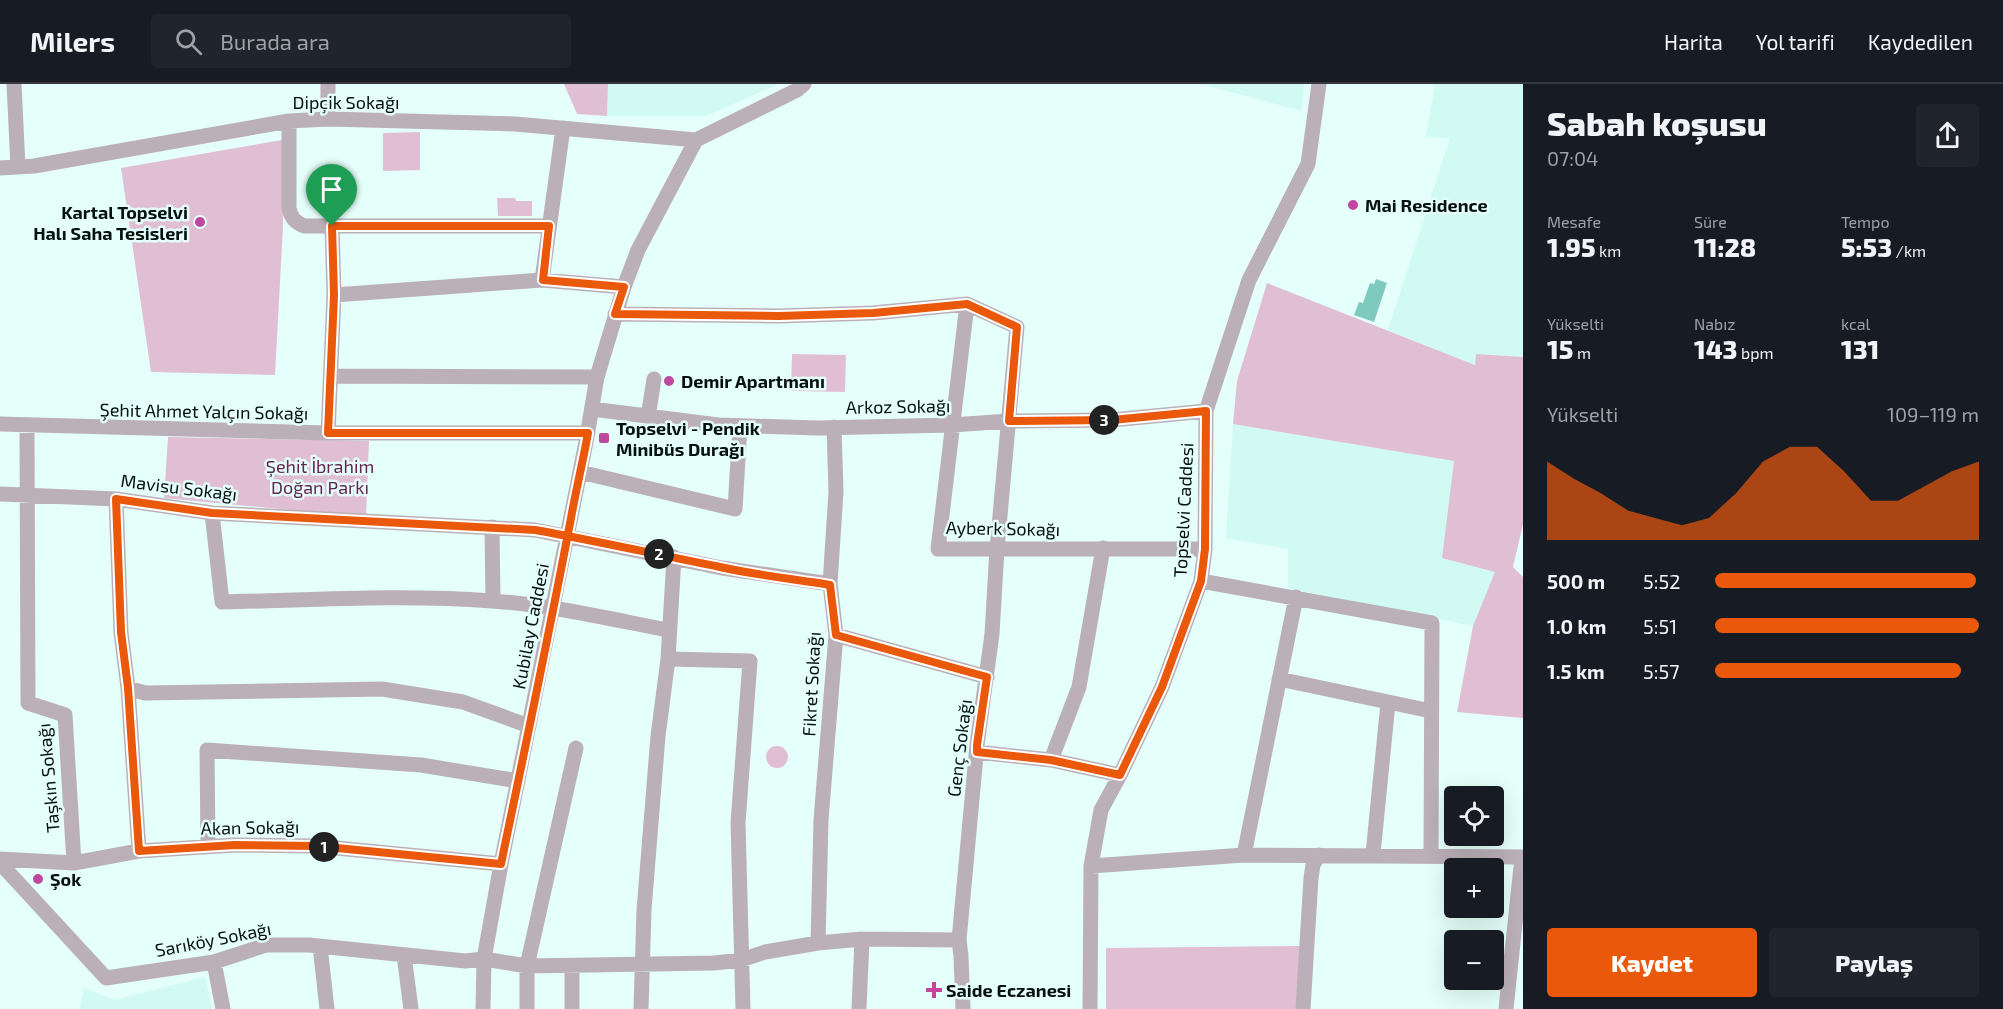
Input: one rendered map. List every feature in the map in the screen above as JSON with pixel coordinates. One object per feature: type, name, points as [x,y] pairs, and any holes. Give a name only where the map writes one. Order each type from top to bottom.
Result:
[{"type":"street","points":[[14,84],[18,167]]},
{"type":"street","points":[[328,84],[328,119]]},
{"type":"street","points":[[696,140],[797,90],[804,84]]},
{"type":"street","name":"Topselvi Caddesi","points":[[1090,1009],[1091,866],[1101,810],[1162,687],[1201,581],[1205,549],[1206,411],[1249,280],[1308,164],[1319,84]]},
{"type":"street","name":"Dipçik Sokağı","points":[[0,168],[34,166],[290,121],[328,119],[515,124],[696,140]]},
{"type":"street","points":[[290,121],[289,208],[296,222],[304,225],[332,226],[549,226]]},
{"type":"street","points":[[543,280],[563,128]]},
{"type":"street","name":"Kubilay Caddesi","points":[[483,1009],[484,959],[501,864],[554,609],[597,377],[615,314],[638,250],[696,140]]},
{"type":"street","points":[[328,433],[334,295],[332,226]]},
{"type":"street","points":[[334,295],[543,280],[624,287]]},
{"type":"street","points":[[615,314],[873,313],[967,304]]},
{"type":"street","name":"Genç Sokağı","points":[[963,1009],[959,940],[977,745],[992,634],[997,549],[1017,327],[967,304]]},
{"type":"street","name":"Ayberk Sokağı","points":[[967,304],[938,549],[1205,549]]},
{"type":"street","points":[[331,376],[597,377]]},
{"type":"street","points":[[648,417],[654,379]]},
{"type":"street","name":"Arkoz Sokağı","points":[[592,409],[740,426],[834,427],[1112,420],[1206,411]]},
{"type":"street","name":"Şehit Ahmet Yalçın Sokağı","points":[[0,424],[328,433],[588,433]]},
{"type":"street","name":"Taşkın Sokağı","points":[[27,426],[28,703],[65,715],[74,863]]},
{"type":"street","points":[[580,472],[735,509],[740,426]]},
{"type":"street","name":"Fikret Sokağı","points":[[818,943],[821,820],[836,635],[830,585],[836,492],[834,427]]},
{"type":"street","name":"Mavisu Sokağı","points":[[0,494],[116,499],[212,513],[535,530],[722,568],[830,585]]},
{"type":"street","points":[[116,499],[121,632],[128,688],[139,851]]},
{"type":"street","points":[[212,513],[222,602],[394,597],[493,601],[554,609],[668,630]]},
{"type":"street","points":[[492,527],[493,601]]},
{"type":"street","points":[[1051,760],[1079,687],[1103,548]]},
{"type":"street","points":[[641,1009],[644,910],[658,736],[668,659],[674,557]]},
{"type":"street","points":[[1201,581],[1432,623],[1431,856]]},
{"type":"street","points":[[1244,855],[1296,597]]},
{"type":"street","points":[[836,635],[987,677]]},
{"type":"street","points":[[668,659],[750,661],[738,823],[743,1009]]},
{"type":"street","points":[[1279,679],[1431,711]]},
{"type":"street","points":[[128,688],[145,693],[382,689],[463,702],[529,726]]},
{"type":"street","points":[[1373,854],[1388,703]]},
{"type":"street","points":[[527,1009],[527,966],[576,748]]},
{"type":"street","points":[[208,846],[207,750],[421,765],[518,781]]},
{"type":"street","points":[[977,752],[1051,760],[1120,775]]},
{"type":"street","name":"Akan Sokağı","points":[[0,861],[74,863],[139,851],[235,845],[316,846],[501,864]]},
{"type":"street","points":[[1091,866],[1244,855],[1373,854],[1522,857],[1506,1009]]},
{"type":"street","points":[[1303,1009],[1311,878],[1313,865],[1319,855]]},
{"type":"street","name":"Sarıköy Sokağı","points":[[0,861],[106,978],[214,962],[266,945],[320,946],[465,961],[484,959],[527,966],[572,966],[714,963],[741,960],[765,952],[818,943],[862,939],[959,940]]},
{"type":"street","points":[[859,1009],[862,939]]},
{"type":"street","points":[[320,946],[327,1009]]},
{"type":"street","points":[[404,955],[411,1009]]},
{"type":"street","points":[[214,962],[223,1009]]},
{"type":"street","points":[[572,966],[572,1009]]},
{"type":"shaded area","points":[[608,84],[779,84],[706,116],[607,116]]},
{"type":"shaded area","points":[[1201,84],[1304,84],[1302,111]]},
{"type":"shaded area","points":[[1435,84],[1523,84],[1523,357],[1477,354],[1475,365],[1388,330],[1450,138],[1426,137]]},
{"type":"shaded area","points":[[1376,279],[1387,283],[1374,322],[1354,315],[1359,302],[1363,303],[1370,283],[1374,284]]},
{"type":"shaded area","points":[[1233,424],[1454,461],[1442,558],[1495,572],[1473,626],[1288,588],[1288,549],[1226,538]]},
{"type":"shaded area","points":[[205,977],[212,1009],[79,1009],[84,988],[114,1000]]},
{"type":"green space","points":[[564,84],[608,84],[607,116],[577,114]]},
{"type":"green space","points":[[420,132],[420,170],[383,171],[383,133]]},
{"type":"green space","points":[[282,140],[283,227],[275,375],[151,372],[121,168]]},
{"type":"green space","points":[[497,198],[532,201],[532,216],[498,216]]},
{"type":"green space","points":[[1267,283],[1475,365],[1476,354],[1523,357],[1523,524],[1513,567],[1523,577],[1523,718],[1457,712],[1473,626],[1495,572],[1442,558],[1454,461],[1233,424],[1237,381]]},
{"type":"green space","points":[[792,354],[846,355],[845,392],[791,391]]},
{"type":"green space","name":"Şehit İbrahim Doğan Parkı","points":[[168,437],[369,441],[366,517],[164,498]]},
{"type":"green space","points":[[777,746],[785,749],[788,757],[785,765],[777,768],[769,765],[766,757],[769,749]]},
{"type":"green space","points":[[1300,946],[1298,1009],[1106,1009],[1106,948]]},
{"type":"place","name":"Mai Residence","points":[[1353,205]]},
{"type":"place","name":"Kartal Topselvi Halı Saha Tesisleri","points":[[200,222]]},
{"type":"place","name":"Demir Apartmanı","points":[[669,381]]},
{"type":"place","name":"Topselvi - Pendik Minibüs Durağı","points":[[604,438]]},
{"type":"place","name":"Şok","points":[[38,879]]},
{"type":"place","name":"Saide Eczanesi","points":[[934,990]]},
{"type":"route","points":[[332,226],[334,295],[328,433],[588,433],[580,472],[568,536],[554,609],[501,864],[316,846],[235,845],[139,851],[128,688],[121,632],[116,499],[212,513],[535,530],[568,536],[627,549],[674,557],[722,568],[830,585],[836,635],[987,677],[977,752],[1051,760],[1120,775],[1162,687],[1201,581],[1205,549],[1206,411],[1112,420],[1009,421],[1017,327],[967,304],[873,313],[779,316],[615,314],[624,287],[543,280],[549,226],[332,226]]}]
